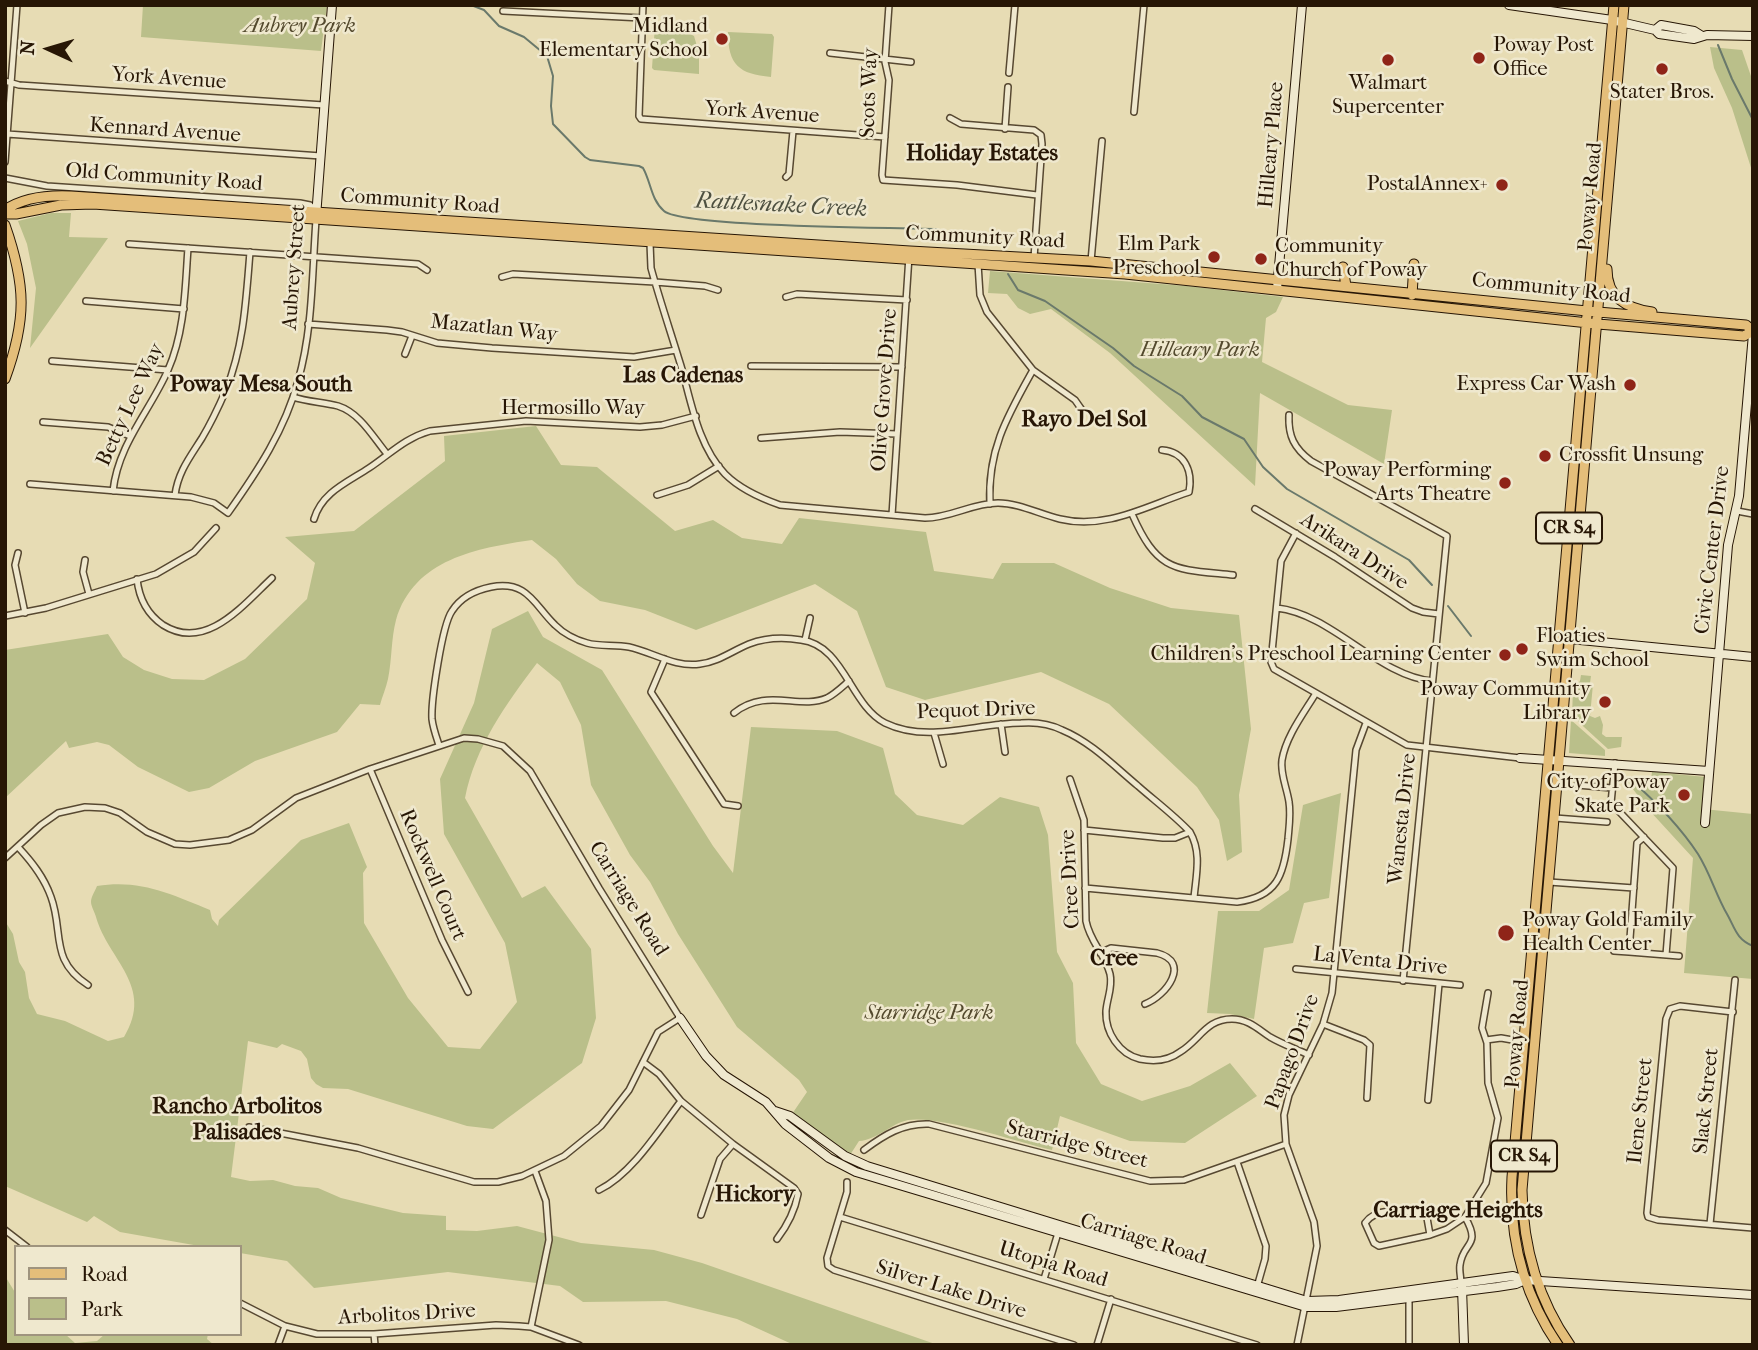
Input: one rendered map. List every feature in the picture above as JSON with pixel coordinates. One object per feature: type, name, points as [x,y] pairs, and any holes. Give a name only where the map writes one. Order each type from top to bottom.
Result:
[{"type":"main road","name":"Poway Road","points":[[1570,1345],[1536,1280],[1525,1231],[1522,1190],[1541,965],[1549,761],[1614,5]]},
{"type":"main road","name":"Poway Road","points":[[1558,1345],[1539,1313],[1525,1280],[1514,1233],[1511,1192],[1534,937],[1555,818],[1624,5]]},
{"type":"main road","points":[[1604,119],[1607,133],[1605,164],[1611,174]]},
{"type":"main road","points":[[1599,172],[1606,179],[1606,230]]},
{"type":"main road","name":"Community Road","points":[[5,212],[16,214],[61,205],[93,204],[595,231],[694,237],[1000,266],[1277,284]]},
{"type":"main road","name":"Community Road","points":[[316,216],[650,243],[909,256],[1091,261],[1346,291],[1428,305],[1598,324],[1744,336],[1753,332],[1745,325],[1587,312],[1413,292],[1346,291]]},
{"type":"main road","points":[[5,225],[18,262],[22,311],[15,350],[5,379]]},
{"type":"main road","points":[[595,231],[609,236],[647,239],[650,243],[654,239],[685,241],[694,237]]},
{"type":"main road","points":[[1605,243],[1608,284],[1621,303],[1633,309],[1689,317],[1698,321]]},
{"type":"main road","points":[[978,264],[984,260],[1005,260],[1012,257]]},
{"type":"main road","points":[[1000,266],[1010,262],[1031,262],[1034,258]]},
{"type":"main road","points":[[1050,268],[1063,265],[1089,266],[1091,261]]},
{"type":"main road","points":[[1091,271],[1098,268],[1122,269],[1123,264]]},
{"type":"main road","points":[[1343,267],[1346,291],[1408,298],[1413,292],[1414,264],[1407,286],[1401,291]]},
{"type":"main road","points":[[1428,305],[1433,299],[1455,301],[1468,298]]},
{"type":"main road","points":[[1461,308],[1496,307],[1500,301]]},
{"type":"main road","points":[[1683,331],[1689,326],[1704,327],[1715,322]]},
{"type":"main road","points":[[1579,408],[1584,416],[1582,446],[1585,463]]},
{"type":"main road","points":[[1574,470],[1577,482],[1575,512],[1581,516]]},
{"type":"main road","points":[[1570,517],[1575,521],[1573,553],[1576,566]]},
{"type":"main road","points":[[1564,588],[1569,591],[1572,620]]},
{"type":"main road","points":[[1563,602],[1566,614],[1565,635],[1570,639]]},
{"type":"main road","points":[[1555,687],[1560,689],[1563,721]]},
{"type":"main road","points":[[1534,937],[1539,941],[1538,961],[1541,965]]},
{"type":"street","points":[[5,162],[8,82],[17,5]]},
{"type":"street","name":"Aubrey Street","points":[[175,495],[214,503],[228,513],[267,455],[293,397],[309,324],[332,5]]},
{"type":"street","points":[[503,10],[642,18],[643,5]]},
{"type":"street","name":"Scots Way","points":[[889,5],[886,58],[889,80],[883,180],[957,185],[1037,195]]},
{"type":"street","points":[[1009,73],[1015,5]]},
{"type":"street","points":[[1134,112],[1144,5]]},
{"type":"street","name":"Hilleary Place","points":[[1277,284],[1302,5]]},
{"type":"street","points":[[1508,5],[1612,20],[1656,30],[1661,25],[1694,31],[1702,36],[1753,36]]},
{"type":"street","name":"York Avenue","points":[[642,18],[644,24],[639,116],[645,121],[885,137]]},
{"type":"street","points":[[5,28],[15,29]]},
{"type":"street","points":[[830,53],[911,62]]},
{"type":"street","name":"York Avenue","points":[[8,82],[324,105]]},
{"type":"street","points":[[1005,129],[1008,87]]},
{"type":"street","points":[[950,117],[961,124],[1034,130],[1041,135],[1034,258]]},
{"type":"street","points":[[786,177],[789,174],[793,131]]},
{"type":"street","name":"Kennard Avenue","points":[[7,134],[42,139],[321,156]]},
{"type":"street","points":[[1091,261],[1102,141]]},
{"type":"street","name":"Old Community Road","points":[[5,178],[47,186],[300,203],[310,205],[316,216]]},
{"type":"street","points":[[650,243],[651,268],[655,282],[696,416],[714,460],[742,488],[764,500],[780,505],[939,518],[990,504],[1011,505],[1072,521],[1116,519],[1189,492],[1191,480],[1181,457],[1177,453],[1162,450]]},
{"type":"street","points":[[129,244],[418,264],[427,270]]},
{"type":"street","name":"Betty Lee Way","points":[[113,491],[119,462],[130,436],[168,370],[178,339],[184,309],[188,248]]},
{"type":"street","points":[[30,484],[175,495],[185,462],[214,417],[227,388],[241,343],[250,252]]},
{"type":"street","name":"Olive Grove Drive","points":[[892,515],[909,256]]},
{"type":"street","points":[[978,264],[980,295],[987,312],[1033,370],[1075,400],[1082,410]]},
{"type":"street","points":[[502,276],[513,274],[655,282],[705,286],[718,290]]},
{"type":"street","points":[[786,297],[797,294],[907,300]]},
{"type":"street","points":[[86,301],[184,309]]},
{"type":"street","name":"Mazatlan Way","points":[[309,324],[387,330],[437,343],[634,357],[676,350]]},
{"type":"street","name":"Civic Center Drive","points":[[1705,823],[1729,534],[1737,511],[1753,332]]},
{"type":"street","points":[[405,354],[412,336]]},
{"type":"street","points":[[52,361],[168,370]]},
{"type":"street","points":[[751,366],[902,367]]},
{"type":"street","points":[[990,504],[989,472],[995,448],[1033,370]]},
{"type":"street","points":[[293,397],[310,403],[339,406],[353,414],[387,454]]},
{"type":"street","name":"Wanesta Drive","points":[[1289,415],[1291,440],[1311,461],[1445,534],[1447,540],[1403,981]]},
{"type":"street","name":"Hermosillo Way","points":[[314,519],[317,509],[331,493],[415,435],[526,421],[640,428],[696,416]]},
{"type":"street","points":[[43,422],[108,427],[130,436]]},
{"type":"street","points":[[761,438],[841,432],[897,435]]},
{"type":"street","points":[[657,495],[688,485],[719,466]]},
{"type":"street","name":"Arikara Drive","points":[[1255,509],[1412,608],[1439,614]]},
{"type":"street","points":[[1737,511],[1753,514]]},
{"type":"street","points":[[1132,514],[1151,550],[1164,562],[1184,570],[1233,575]]},
{"type":"street","points":[[5,616],[25,613],[156,574],[194,552],[216,527]]},
{"type":"street","points":[[1296,533],[1281,561],[1273,667],[1366,723],[1407,745],[1426,748],[1560,762],[1615,763],[1709,771]]},
{"type":"street","points":[[18,553],[15,565],[25,613]]},
{"type":"street","points":[[85,560],[83,572],[89,594]]},
{"type":"street","points":[[137,579],[144,604],[155,619],[172,630],[191,633],[207,631],[221,624],[272,578]]},
{"type":"street","points":[[439,745],[433,727],[432,708],[446,622],[454,607],[468,594],[492,587],[509,586],[531,596],[555,626],[568,635],[586,643],[626,647],[684,664],[699,665],[718,660],[750,643],[775,638],[805,640],[810,618]]},
{"type":"street","points":[[1277,608],[1304,615],[1410,677],[1432,681]]},
{"type":"street","points":[[1570,639],[1753,657]]},
{"type":"street","name":"Pequot Drive","points":[[805,640],[826,650],[872,712],[885,723],[916,732],[934,733],[1001,724],[1042,724],[1062,729],[1092,747],[1190,832]]},
{"type":"street","points":[[665,659],[652,686],[654,699],[723,804],[738,806]]},
{"type":"street","points":[[734,712],[743,705],[766,700],[814,701],[827,698],[849,681]]},
{"type":"street","points":[[1085,888],[1237,902],[1249,901],[1272,888],[1280,878],[1285,863],[1290,811],[1282,761],[1287,743],[1316,693]]},
{"type":"street","name":"Papago Drive","points":[[1297,1345],[1317,1256],[1317,1234],[1286,1144],[1284,1115],[1289,1095],[1323,1024],[1335,974],[1356,750],[1366,723]]},
{"type":"street","points":[[1001,724],[1005,752]]},
{"type":"street","points":[[934,733],[943,764]]},
{"type":"street","name":"Carriage Road","points":[[5,858],[58,813],[85,807],[105,808],[120,813],[147,832],[175,844],[190,845],[229,840],[252,830],[296,798],[370,769],[464,738],[492,741],[503,746],[530,771],[599,888],[680,1018],[713,1065],[775,1111],[785,1124],[847,1169],[879,1173]]},
{"type":"street","points":[[1615,763],[1611,803],[1673,868],[1666,955]]},
{"type":"street","name":"Rockwell Court","points":[[370,769],[442,940],[468,992]]},
{"type":"street","name":"Cree Drive","points":[[1070,779],[1082,810],[1086,921],[1089,935],[1111,976],[1106,1012],[1108,1030],[1124,1052],[1152,1061],[1170,1058],[1184,1050],[1210,1024],[1232,1019],[1248,1022],[1271,1037],[1309,1055]]},
{"type":"street","points":[[1577,785],[1612,788]]},
{"type":"street","points":[[1555,818],[1607,822]]},
{"type":"street","points":[[1084,830],[1163,838],[1175,838],[1190,832],[1197,849],[1194,898]]},
{"type":"street","points":[[1629,952],[1637,843],[1644,837]]},
{"type":"street","points":[[18,847],[37,868],[52,898],[62,953],[75,977],[88,985]]},
{"type":"street","points":[[1544,881],[1634,888]]},
{"type":"street","points":[[1100,953],[1111,948],[1157,953],[1163,954],[1170,961],[1173,966],[1173,980],[1170,987],[1157,1000],[1145,1004]]},
{"type":"street","points":[[1614,950],[1679,956]]},
{"type":"street","name":"La Venta Drive","points":[[1296,969],[1460,985]]},
{"type":"street","name":"Slack Street","points":[[1710,1224],[1735,980]]},
{"type":"street","points":[[1429,1100],[1439,984]]},
{"type":"street","points":[[1430,1235],[1427,1218],[1423,1214],[1385,1211],[1365,1223],[1377,1246],[1430,1235],[1447,1229],[1465,1217],[1487,1181],[1499,1118],[1488,1083],[1486,1040],[1482,1026],[1488,993]]},
{"type":"street","name":"Ilene Street","points":[[1710,1224],[1648,1217],[1666,1019],[1670,1009],[1680,1006],[1733,1012]]},
{"type":"street","points":[[249,1127],[385,1155],[474,1182],[498,1182],[535,1171],[564,1156],[601,1126],[629,1090],[657,1032],[680,1018]]},
{"type":"street","points":[[1323,1024],[1364,1040],[1370,1045],[1367,1098]]},
{"type":"street","points":[[1486,1040],[1499,1038],[1524,1042]]},
{"type":"street","points":[[643,1062],[659,1074],[681,1101],[733,1144],[794,1188],[798,1194],[785,1229],[777,1239]]},
{"type":"street","points":[[599,1190],[611,1184],[643,1151],[681,1101]]},
{"type":"street","name":"Carriage Road","points":[[775,1111],[790,1116],[845,1156],[879,1173],[1306,1304],[1462,1287],[1513,1276],[1525,1280],[1753,1295]]},
{"type":"street","name":"Starridge Street","points":[[864,1150],[903,1126],[922,1124],[1031,1149],[1150,1181],[1184,1180],[1286,1144]]},
{"type":"street","points":[[809,1142],[815,1134]]},
{"type":"street","points":[[701,1215],[720,1159],[733,1144]]},
{"type":"street","points":[[1237,1162],[1266,1246],[1256,1290]]},
{"type":"street","points":[[531,1327],[549,1240],[546,1201],[535,1171]]},
{"type":"street","points":[[839,1217],[847,1192],[847,1182]]},
{"type":"street","name":"Silver Lake Drive","points":[[839,1217],[827,1258],[828,1266],[834,1270],[1074,1345]]},
{"type":"street","name":"Utopia Road","points":[[839,1217],[1257,1345]]},
{"type":"street","points":[[1464,1345],[1461,1262],[1473,1233],[1465,1217]]},
{"type":"street","points":[[1710,1224],[1753,1228]]},
{"type":"street","points":[[1044,1279],[1059,1229]]},
{"type":"street","points":[[5,1230],[24,1245]]},
{"type":"street","points":[[1409,1294],[1409,1345]]},
{"type":"street","points":[[1097,1345],[1111,1299]]},
{"type":"street","name":"Arbolitos Drive","points":[[242,1304],[285,1326],[317,1334],[374,1334],[496,1325],[531,1327],[579,1345]]},
{"type":"street","points":[[278,1345],[285,1326]]},
{"type":"street","points":[[374,1334],[375,1345]]},
{"type":"green space","name":"Aubrey Park","points":[[143,5],[327,5],[321,51],[141,37]]},
{"type":"green space","points":[[655,25],[677,27],[694,36],[699,53],[699,74],[652,68]]},
{"type":"green space","points":[[728,32],[772,34],[771,77],[751,73],[738,66],[730,53]]},
{"type":"green space","points":[[1710,47],[1742,50],[1753,82],[1753,174],[1732,108],[1714,68]]},
{"type":"green space","points":[[51,213],[71,213],[69,237],[108,238],[30,348],[36,288],[27,244],[18,221]]},
{"type":"green space","name":"Hilleary Park","points":[[990,271],[1187,286],[1283,297],[1276,312],[1266,318],[1262,362],[1348,405],[1392,410],[1384,464],[1260,393],[1255,486],[1110,353],[1051,309],[1030,314],[1018,308],[1007,294],[988,293]]},
{"type":"green space","points":[[536,426],[561,465],[597,467],[675,531],[713,520],[742,538],[782,544],[799,518],[926,532],[934,571],[993,579],[1002,563],[1054,563],[1110,588],[1171,608],[1239,615],[1251,729],[1239,795],[1242,852],[1227,861],[1219,820],[1197,787],[1109,704],[1041,672],[925,700],[886,687],[857,611],[815,584],[696,630],[645,610],[600,601],[577,584],[556,559],[532,540],[490,547],[450,560],[417,583],[405,599],[396,620],[388,679],[380,705],[360,704],[337,732],[255,761],[209,788],[189,792],[138,767],[109,745],[97,742],[69,748],[66,741],[5,798],[5,650],[108,634],[123,657],[144,670],[172,679],[204,680],[245,659],[307,599],[315,563],[285,537],[354,531],[445,461],[444,436]]},
{"type":"green space","name":"Starridge Park","points":[[528,611],[543,637],[602,670],[713,846],[733,873],[751,727],[837,731],[883,748],[895,794],[917,815],[963,825],[1000,797],[1039,807],[1048,835],[1057,952],[1073,983],[1076,1043],[1101,1084],[1142,1101],[1190,1086],[1230,1063],[1257,1096],[1185,1143],[1130,1141],[1060,1116],[1052,1150],[939,1121],[908,1120],[872,1138],[859,1141],[850,1155],[792,1114],[807,1092],[799,1080],[737,1027],[678,934],[591,785],[581,725],[560,682],[537,663],[493,727],[476,761],[465,798],[522,898],[545,886],[591,949],[596,1018],[582,1063],[493,1129],[467,1126],[348,1089],[323,1088],[311,1078],[307,1059],[301,1051],[282,1044],[277,1048],[248,1041],[231,1177],[250,1181],[273,1180],[318,1188],[341,1198],[403,1213],[446,1216],[446,1230],[477,1231],[517,1226],[581,1243],[654,1250],[702,1263],[938,1345],[794,1345],[737,1319],[666,1301],[583,1302],[560,1286],[448,1272],[314,1288],[287,1261],[242,1253],[242,1245],[194,1245],[120,1232],[94,1216],[87,1222],[5,1186],[5,921],[13,934],[19,962],[25,972],[29,998],[37,1014],[65,1021],[108,1041],[124,1037],[132,1019],[132,988],[102,932],[92,907],[91,900],[97,886],[113,884],[155,889],[210,910],[212,919],[218,926],[219,920],[301,840],[349,823],[367,867],[363,873],[364,923],[408,998],[448,1047],[480,1049],[517,1002],[505,943],[444,834],[440,779],[474,703],[492,629]]},
{"type":"green space","points":[[1581,675],[1591,676],[1590,683],[1593,684],[1590,716],[1600,716],[1602,734],[1606,737],[1622,737],[1621,747],[1608,749],[1572,716],[1573,689],[1580,681]]},
{"type":"green space","points":[[1571,720],[1605,750],[1605,756],[1569,753]]},
{"type":"green space","points":[[1652,772],[1706,777],[1703,809],[1753,814],[1753,979],[1684,973],[1693,858],[1649,810],[1626,780],[1631,776],[1638,783],[1642,779],[1650,787]]},
{"type":"green space","points":[[1341,793],[1329,898],[1304,903],[1293,943],[1264,948],[1254,1019],[1207,1013],[1218,911],[1259,911],[1289,890],[1303,805]]},
{"type":"green space","points":[[5,1276],[14,1291],[14,1336],[67,1336],[75,1343],[97,1341],[103,1336],[208,1336],[207,1339],[214,1345],[5,1345]]},
{"type":"waterway","name":"Rattlesnake Creek","points":[[471,5],[484,10],[499,26],[524,37],[547,56],[553,76],[553,124],[590,160],[643,168],[656,202],[664,211],[679,216],[748,223],[936,229],[956,240]]},
{"type":"waterway","points":[[1718,45],[1753,120]]},
{"type":"waterway","name":"Rattlesnake Creek","points":[[1008,274],[1018,290],[1045,301],[1113,348],[1134,366],[1182,396],[1202,417],[1244,439],[1263,467],[1287,489],[1409,560],[1432,585]]},
{"type":"waterway","name":"Rattlesnake Creek","points":[[1448,606],[1471,636]]},
{"type":"waterway","name":"Rattlesnake Creek","points":[[1629,778],[1691,843],[1737,933],[1753,946]]},
{"type":"place","name":"Midland Elementary School","points":[[722,39]]},
{"type":"place","name":"Poway Post Office","points":[[1479,58]]},
{"type":"place","name":"Walmart Supercenter","points":[[1388,60]]},
{"type":"place","name":"Stater Bros.","points":[[1662,69]]},
{"type":"place","name":"PostalAnnex+","points":[[1502,185]]},
{"type":"place","name":"Elm Park Preschool","points":[[1214,257]]},
{"type":"place","name":"Community Church of Poway","points":[[1261,259]]},
{"type":"place","name":"Express Car Wash","points":[[1630,385]]},
{"type":"place","name":"Crossfit Unsung","points":[[1545,456]]},
{"type":"place","name":"Poway Performing Arts Theatre","points":[[1505,483]]},
{"type":"place","name":"Floaties Swim School","points":[[1522,649]]},
{"type":"place","name":"Children's Preschool Learning Center","points":[[1505,655]]},
{"type":"place","name":"Poway Community Library","points":[[1605,702]]},
{"type":"place","name":"City of Poway Skate Park","points":[[1684,795]]},
{"type":"place","name":"Poway Gold Family Health Center","points":[[1506,933]]},
{"type":"district","name":"Holiday Estates","points":[[982,154]]},
{"type":"district","name":"Las Cadenas","points":[[683,376]]},
{"type":"district","name":"Poway Mesa South","points":[[261,385]]},
{"type":"district","name":"Rayo Del Sol","points":[[1084,420]]},
{"type":"district","name":"Cree","points":[[1114,959]]},
{"type":"district","name":"Rancho Arbolitos Palisades","points":[[237,1120]]},
{"type":"district","name":"Hickory","points":[[755,1195]]},
{"type":"district","name":"Carriage Heights","points":[[1458,1211]]}]
